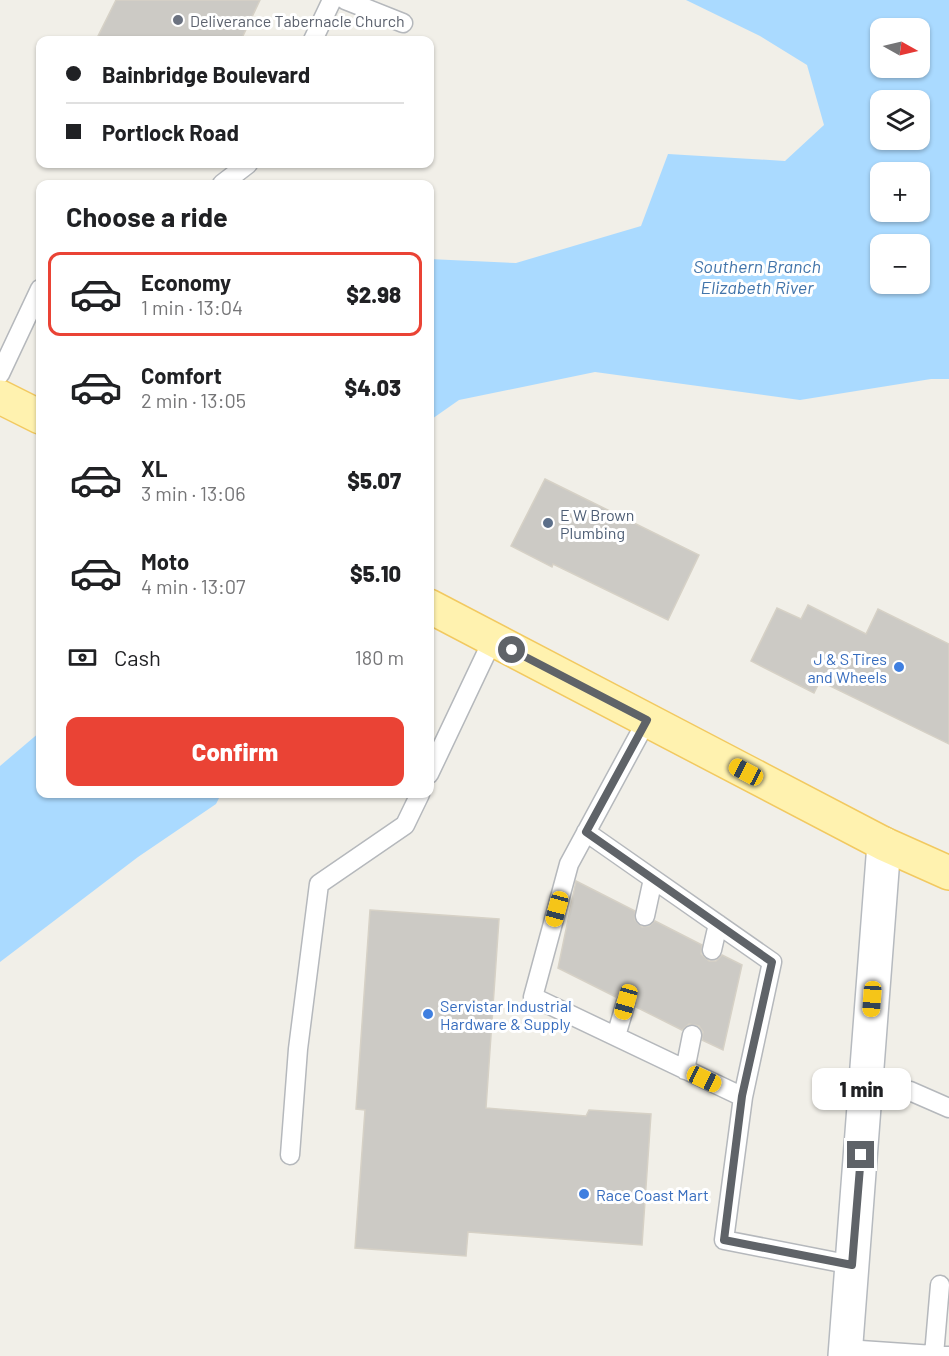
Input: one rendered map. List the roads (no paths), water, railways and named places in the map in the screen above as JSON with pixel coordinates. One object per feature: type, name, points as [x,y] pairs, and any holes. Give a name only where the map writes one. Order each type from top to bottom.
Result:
[{"type":"main road","points":[[0,397],[36,415]]},
{"type":"main road","points":[[434,609],[884,843],[949,873]]},
{"type":"main road","points":[[845,1353],[884,843]]},
{"type":"lane","points":[[315,36],[333,0]]},
{"type":"lane","points":[[345,0],[403,23]]},
{"type":"lane","points":[[227,180],[243,168]]},
{"type":"lane","points":[[0,374],[36,298]]},
{"type":"lane","points":[[434,763],[493,639]]},
{"type":"lane","points":[[647,720],[569,864],[532,997],[742,1096]]},
{"type":"lane","points":[[290,1155],[298,1049],[319,884],[405,825],[418,798]]},
{"type":"lane","points":[[586,832],[772,962],[742,1096],[724,1240],[852,1265]]},
{"type":"lane","points":[[645,916],[652,879]]},
{"type":"lane","points":[[712,950],[718,924]]},
{"type":"lane","points":[[616,1036],[626,1002]]},
{"type":"lane","points":[[685,1070],[692,1035]]},
{"type":"lane","points":[[866,1088],[910,1091],[949,1108]]},
{"type":"lane","points":[[845,1353],[942,1355],[940,1285]]},
{"type":"water","name":"Southern Branch Elizabeth River","points":[[686,0],[949,0],[949,379],[931,379],[800,400],[595,372],[459,400],[434,418],[434,259],[516,263],[641,226],[668,154],[785,161],[824,125],[807,65],[760,36]]},
{"type":"water","points":[[36,735],[36,798],[219,798],[216,804],[138,857],[0,962],[0,766]]},
{"type":"place","name":"Deliverance Tabernacle Church","points":[[178,20]]},
{"type":"place","name":"E W Brown Plumbing","points":[[548,523]]},
{"type":"place","name":"J & S Tires and Wheels","points":[[899,667]]},
{"type":"place","name":"Servistar Industrial Hardware & Supply","points":[[428,1014]]},
{"type":"place","name":"Race Coast Mart","points":[[584,1194]]}]
